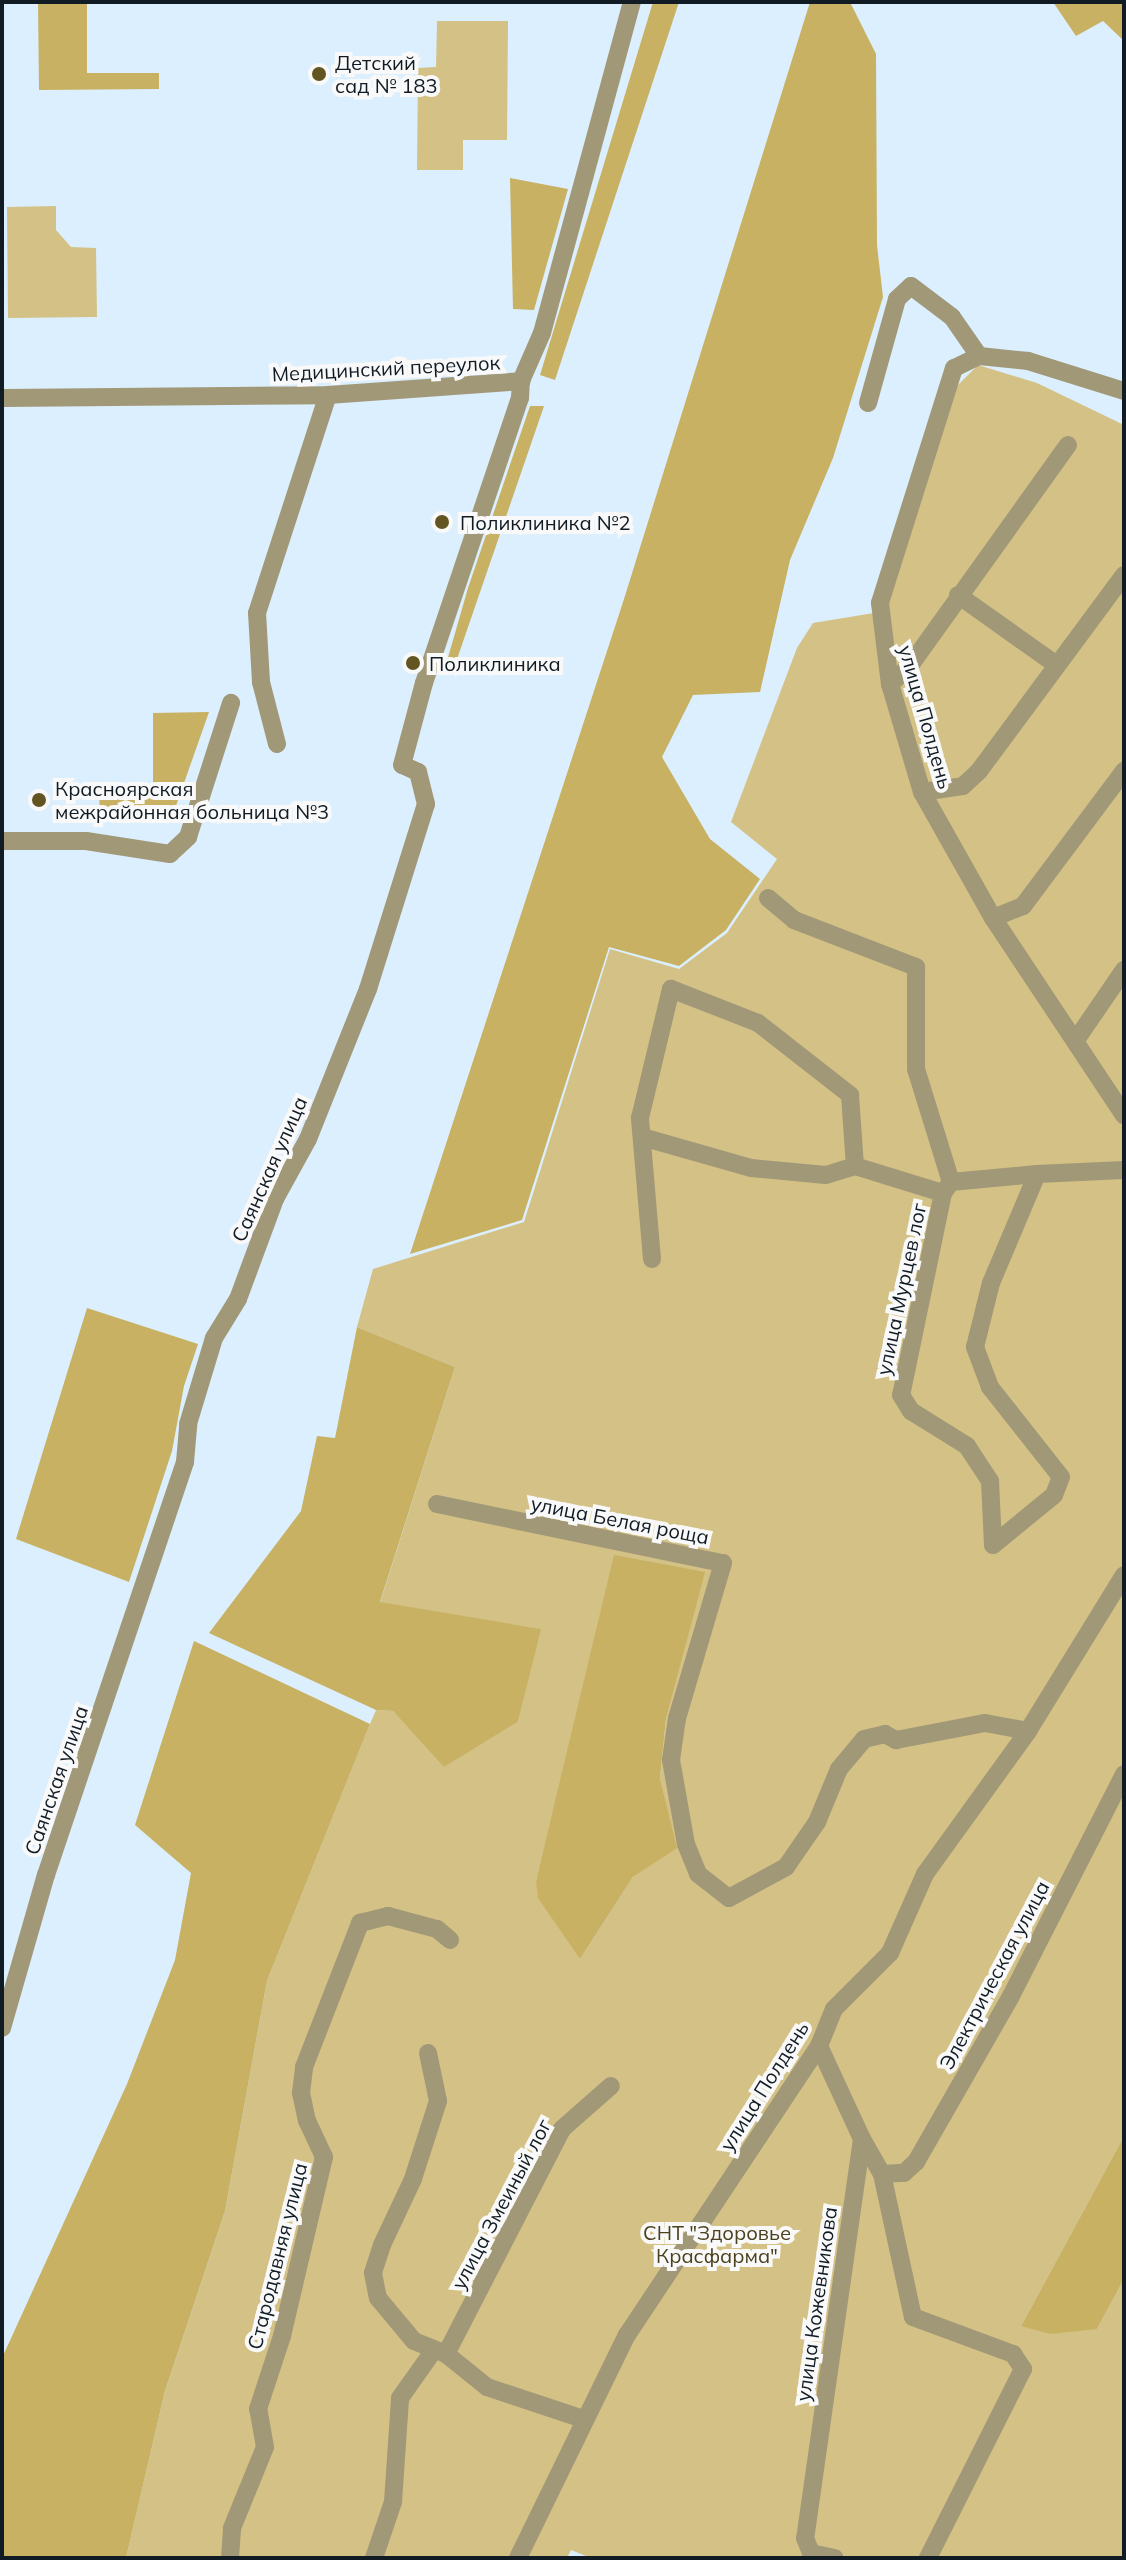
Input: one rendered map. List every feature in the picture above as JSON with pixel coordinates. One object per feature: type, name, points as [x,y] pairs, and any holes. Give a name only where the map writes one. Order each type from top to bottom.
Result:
[{"type":"street","name":"Медицинский переулок","points":[[2,398],[328,395],[521,381],[542,333],[632,2]]},
{"type":"street","points":[[868,403],[897,299],[911,286],[952,317],[979,356],[1042,364],[1124,391]]},
{"type":"street","name":"улица Полдень","points":[[979,356],[954,368],[901,525],[880,603],[890,684],[922,792],[993,918],[1124,1115]]},
{"type":"street","name":"Саянская улица","points":[[2,2028],[46,1875],[185,1462],[188,1424],[214,1338],[238,1299],[275,1199],[308,1139],[368,989],[426,804],[418,772],[402,765],[424,683],[520,398],[521,381]]},
{"type":"street","points":[[277,744],[261,682],[257,613],[328,395]]},
{"type":"street","points":[[890,684],[909,667],[1068,445]]},
{"type":"street","points":[[922,792],[949,791],[971,778],[1124,575]]},
{"type":"street","points":[[958,595],[1055,664]]},
{"type":"street","points":[[2,841],[86,841],[170,854],[188,837],[231,703]]},
{"type":"street","points":[[993,918],[1023,906],[1124,771]]},
{"type":"street","name":"улица Мурцев лог","points":[[768,898],[794,920],[916,967],[916,1069],[947,1187],[901,1395],[911,1411],[967,1446],[990,1481],[993,1545],[1054,1495],[1061,1477],[990,1387],[975,1347],[991,1283],[1037,1174]]},
{"type":"street","points":[[1076,1040],[1124,970]]},
{"type":"street","points":[[652,1259],[640,1118],[671,989],[758,1023],[850,1095],[855,1166]]},
{"type":"street","points":[[642,1137],[751,1168],[826,1175],[855,1166],[947,1187],[1037,1174],[1124,1170]]},
{"type":"street","name":"улица Белая роща","points":[[437,1504],[723,1563],[677,1718],[671,1760],[686,1844],[698,1874],[729,1898],[786,1867],[817,1822],[839,1769],[864,1739],[885,1734],[896,1740],[985,1723],[1028,1731]]},
{"type":"street","name":"улица Полдень","points":[[518,2558],[583,2419],[627,2335],[819,2046],[834,2009],[890,1953],[925,1874],[1028,1731],[1124,1575]]},
{"type":"street","name":"Электрическая улица","points":[[882,2174],[904,2173],[916,2162],[1011,1996],[1124,1774]]},
{"type":"street","name":"Стародавняя улица","points":[[230,2558],[232,2528],[265,2447],[258,2409],[282,2336],[324,2157],[307,2121],[301,2093],[304,2067],[360,1923],[388,1916],[437,1929],[450,1940]]},
{"type":"street","points":[[819,2046],[862,2139],[882,2174],[913,2317],[1013,2354],[1023,2369],[928,2558]]},
{"type":"street","points":[[428,2053],[438,2101],[413,2179],[373,2273],[378,2298],[414,2341],[440,2352],[487,2387],[583,2419]]},
{"type":"street","name":"улица Змеиный лог","points":[[374,2558],[393,2502],[400,2398],[440,2352],[562,2129],[611,2086]]},
{"type":"street","name":"улица Кожевникова","points":[[834,2558],[811,2553],[805,2538],[862,2139]]},
{"type":"green space","points":[[437,21],[508,21],[507,140],[463,140],[463,170],[417,170],[418,68],[436,67]]},
{"type":"green space","points":[[56,206],[56,230],[71,247],[96,248],[97,317],[8,318],[7,207]]},
{"type":"green space","name":"СНТ \"Здоровье Красфарма\"","points":[[978,365],[1037,383],[1124,425],[1124,2136],[1021,2326],[1097,2329],[1124,2279],[1124,2558],[591,2558],[571,2550],[567,2558],[126,2558],[165,2391],[225,2211],[267,1981],[376,1710],[393,1711],[445,1766],[518,1722],[540,1629],[380,1603],[455,1367],[357,1327],[373,1269],[524,1222],[610,949],[679,969],[727,933],[777,859],[731,822],[797,648],[813,623],[886,611],[952,391]],"holes":[[[704,1572],[666,1719],[660,1778],[676,1847],[633,1877],[580,1959],[536,1881],[586,1681]]]},
{"type":"shaded area","points":[[38,2],[87,2],[87,73],[159,73],[159,89],[39,90]]},
{"type":"shaded area","points":[[653,2],[679,2],[555,380],[540,375]]},
{"type":"shaded area","points":[[810,2],[850,2],[876,54],[877,245],[883,297],[833,458],[790,560],[760,692],[693,695],[662,757],[710,839],[760,879],[726,930],[679,966],[609,947],[522,1220],[410,1254],[624,599]]},
{"type":"shaded area","points":[[1053,2],[1124,2],[1124,41],[1103,21],[1076,36]]},
{"type":"shaded area","points":[[510,178],[568,189],[534,310],[513,309]]},
{"type":"shaded area","points":[[530,406],[544,406],[455,665],[447,661],[468,588]]},
{"type":"shaded area","points":[[209,712],[171,820],[100,820],[99,790],[153,788],[153,713]]},
{"type":"shaded area","points":[[87,1308],[198,1344],[184,1386],[172,1451],[129,1582],[16,1539]]},
{"type":"shaded area","points":[[357,1327],[455,1367],[380,1602],[541,1629],[518,1722],[444,1767],[393,1711],[376,1710],[209,1633],[301,1511],[317,1436],[335,1438]]},
{"type":"shaded area","points":[[614,1555],[705,1572],[666,1719],[660,1778],[677,1848],[633,1877],[580,1959],[538,1898],[536,1881]]},
{"type":"shaded area","points":[[194,1641],[370,1724],[267,1981],[225,2211],[165,2391],[126,2558],[2,2558],[2,2358],[127,2084],[175,1960],[191,1873],[135,1825]]},
{"type":"shaded area","points":[[1124,2136],[1124,2279],[1097,2329],[1050,2334],[1021,2326]]},
{"type":"place","name":"Детский сад № 183","points":[[319,74]]},
{"type":"place","name":"Поликлиника №2","points":[[442,522]]},
{"type":"place","name":"Поликлиника","points":[[413,663]]},
{"type":"place","name":"Красноярская межрайонная больница №3","points":[[39,800]]}]
